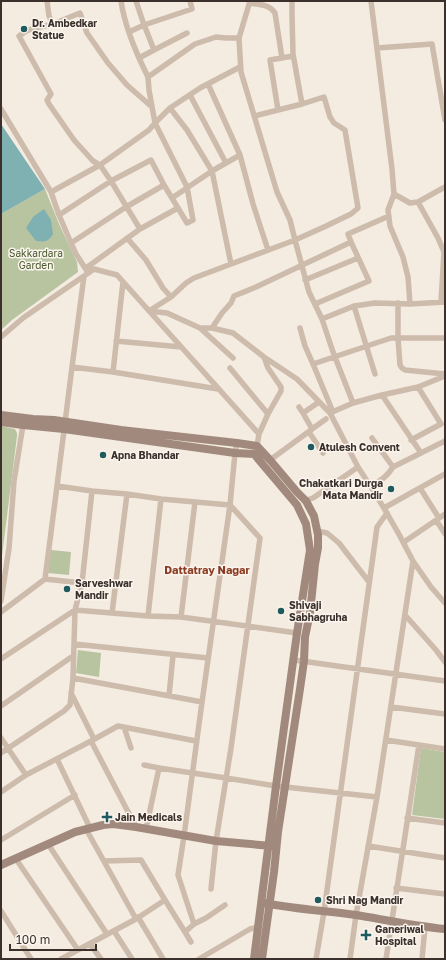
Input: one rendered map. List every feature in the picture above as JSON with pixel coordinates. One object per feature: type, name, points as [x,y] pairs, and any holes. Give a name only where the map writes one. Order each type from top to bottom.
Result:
[{"type":"main road","points":[[1,414],[32,419],[54,420],[65,426],[235,453],[256,450]]},
{"type":"main road","points":[[1,422],[23,426],[65,426],[238,443],[256,450],[270,460],[306,501],[314,516],[318,535],[318,548],[310,613],[305,637],[304,661],[285,787],[278,832],[272,846]]},
{"type":"main road","points":[[256,450],[297,505],[306,524],[310,550],[276,786],[262,959]]},
{"type":"main road","points":[[1,865],[75,832],[88,828],[113,824],[216,841],[272,846]]},
{"type":"main road","points":[[266,903],[324,912],[356,915],[445,930]]},
{"type":"main road","points":[[254,959],[258,927],[266,903]]},
{"type":"street","points":[[47,1],[49,16],[53,24]]},
{"type":"street","points":[[59,215],[111,181],[151,160],[187,223],[193,220],[187,187],[155,122],[148,77],[123,16],[121,1]]},
{"type":"street","points":[[136,1],[154,50]]},
{"type":"street","points":[[129,32],[144,25],[192,9],[190,1]]},
{"type":"street","points":[[292,1],[293,56],[302,104]]},
{"type":"street","points":[[371,1],[392,168],[394,194],[388,210],[390,226],[403,257],[408,277],[410,304]]},
{"type":"street","points":[[282,58],[275,14],[268,6],[250,2],[239,38],[241,72],[277,192],[290,220],[309,292],[322,319],[334,356],[353,403]]},
{"type":"street","points":[[140,229],[111,181],[100,166],[93,162],[74,140],[49,104],[47,100],[50,94],[19,36],[28,30],[53,24],[80,13],[87,33],[108,62],[126,85],[152,107]]},
{"type":"street","points":[[139,58],[187,33]]},
{"type":"street","points":[[148,77],[195,44],[216,37],[239,38]]},
{"type":"street","points":[[377,48],[432,44],[445,120]]},
{"type":"street","points":[[278,110],[270,60],[293,56]]},
{"type":"street","points":[[51,192],[100,166],[149,130],[170,108],[208,84],[240,67]]},
{"type":"street","points":[[208,84],[240,154],[253,204],[268,250]]},
{"type":"street","points":[[190,95],[226,162]]},
{"type":"street","points":[[149,311],[171,297],[186,283],[194,278],[295,240],[351,214],[358,208],[345,130],[334,123],[330,118],[324,97],[254,116]]},
{"type":"street","points":[[170,108],[187,130],[212,171],[231,264]]},
{"type":"street","points":[[1,109],[51,192],[71,243],[86,272],[72,367],[45,579]]},
{"type":"street","points":[[172,198],[240,154]]},
{"type":"street","points":[[71,243],[126,207],[164,185]]},
{"type":"street","points":[[394,194],[410,203],[418,202],[445,186]]},
{"type":"street","points":[[322,319],[354,306],[375,303],[410,304],[443,302],[444,252],[418,202]]},
{"type":"street","points":[[1,337],[23,318],[86,272],[140,229],[178,208]]},
{"type":"street","points":[[315,304],[369,281],[348,234],[389,216]]},
{"type":"street","points":[[128,238],[146,260],[163,288],[171,297]]},
{"type":"street","points":[[212,328],[222,313],[232,303],[234,296],[302,266],[351,242]]},
{"type":"street","points":[[305,280],[358,258]]},
{"type":"street","points":[[86,272],[94,269],[117,275],[259,434]]},
{"type":"street","points":[[113,372],[123,282]]},
{"type":"street","points":[[398,303],[400,365],[405,370],[445,375]]},
{"type":"street","points":[[354,306],[375,374]]},
{"type":"street","points":[[149,311],[167,313],[200,328],[233,358]]},
{"type":"street","points":[[200,328],[212,328],[233,333],[264,357],[297,379],[331,413]]},
{"type":"street","points":[[300,328],[305,346],[331,413],[358,467],[404,542],[413,561],[431,587],[445,603]]},
{"type":"street","points":[[313,364],[391,338],[445,338]]},
{"type":"street","points":[[116,341],[181,347]]},
{"type":"street","points":[[256,450],[259,434],[281,391],[281,387],[268,368],[264,357]]},
{"type":"street","points":[[72,367],[218,389]]},
{"type":"street","points":[[230,368],[268,414]]},
{"type":"street","points":[[331,413],[353,403],[418,387],[445,375]]},
{"type":"street","points":[[411,440],[443,423],[418,387]]},
{"type":"street","points":[[382,395],[420,453]]},
{"type":"street","points":[[303,414],[319,402]]},
{"type":"street","points":[[299,407],[323,453]]},
{"type":"street","points":[[270,460],[326,419]]},
{"type":"street","points":[[1,601],[9,548],[14,481],[23,426]]},
{"type":"street","points":[[372,438],[393,467]]},
{"type":"street","points":[[370,486],[383,479],[389,474],[393,467],[445,441]]},
{"type":"street","points":[[194,924],[178,875],[230,505],[235,453],[238,443]]},
{"type":"street","points":[[297,505],[313,498],[358,467]]},
{"type":"street","points":[[316,959],[324,912],[358,668],[376,527],[385,511],[420,488],[445,474]]},
{"type":"street","points":[[57,486],[161,499],[230,505],[260,538],[216,841],[211,889]]},
{"type":"street","points":[[420,488],[445,534]]},
{"type":"street","points":[[1,753],[64,711],[70,705],[73,678],[75,610],[82,583],[92,491]]},
{"type":"street","points":[[112,613],[127,494]]},
{"type":"street","points":[[148,616],[161,499]]},
{"type":"street","points":[[181,617],[194,502]]},
{"type":"street","points":[[404,542],[445,514]]},
{"type":"street","points":[[317,531],[326,533],[339,543],[369,582]]},
{"type":"street","points":[[350,959],[356,915],[377,797],[413,561]]},
{"type":"street","points":[[1,612],[45,579],[82,583]]},
{"type":"street","points":[[1,659],[75,610],[181,617],[297,633]]},
{"type":"street","points":[[405,615],[445,662]]},
{"type":"street","points":[[74,644],[208,658]]},
{"type":"street","points":[[169,696],[173,655]]},
{"type":"street","points":[[1,706],[73,656]]},
{"type":"street","points":[[294,660],[445,681]]},
{"type":"street","points":[[73,678],[202,702]]},
{"type":"street","points":[[71,693],[92,740],[136,827]]},
{"type":"street","points":[[391,707],[445,714]]},
{"type":"street","points":[[1,792],[26,775],[118,726],[196,741]]},
{"type":"street","points":[[124,727],[132,748]]},
{"type":"street","points":[[1,738],[26,775]]},
{"type":"street","points":[[386,740],[445,749]]},
{"type":"street","points":[[386,959],[419,745]]},
{"type":"street","points":[[57,759],[104,861],[163,959]]},
{"type":"street","points":[[144,765],[276,786],[377,797]]},
{"type":"street","points":[[146,829],[159,768]]},
{"type":"street","points":[[1,840],[74,795]]},
{"type":"street","points":[[407,818],[445,823]]},
{"type":"street","points":[[48,844],[107,934]]},
{"type":"street","points":[[368,846],[445,858]]},
{"type":"street","points":[[16,858],[78,950]]},
{"type":"street","points":[[104,861],[141,860],[191,942]]},
{"type":"street","points":[[396,888],[445,894]]},
{"type":"street","points":[[62,959],[137,918],[165,900]]},
{"type":"street","points":[[185,932],[194,924],[225,905]]},
{"type":"street","points":[[1,911],[31,959]]},
{"type":"street","points":[[199,959],[250,929],[258,927]]},
{"type":"street","points":[[422,959],[425,927]]},
{"type":"street","points":[[114,930],[132,959]]},
{"type":"street","points":[[90,944],[101,959]]},
{"type":"green space","name":"Sakkardara Garden","points":[[45,189],[59,224],[77,262],[78,272],[12,320],[1,330],[1,214]]},
{"type":"green space","points":[[1,426],[15,429],[17,436],[1,564]]},
{"type":"green space","points":[[51,550],[71,552],[69,575],[48,573]]},
{"type":"green space","points":[[78,650],[101,653],[99,677],[76,673]]},
{"type":"green space","points":[[421,748],[445,752],[445,819],[412,815]]},
{"type":"water","points":[[1,124],[45,189],[1,214]]},
{"type":"water","points":[[44,209],[51,220],[53,234],[50,239],[46,241],[36,241],[26,228],[33,217]]},
{"type":"place","name":"Dr. Ambedkar Statue","points":[[24,29]]},
{"type":"place","name":"Atulesh Convent","points":[[311,447]]},
{"type":"place","name":"Apna Bhandar","points":[[103,455]]},
{"type":"place","name":"Chakatkari Durga Mata Mandir","points":[[391,489]]},
{"type":"place","name":"Sarveshwar Mandir","points":[[67,589]]},
{"type":"place","name":"Shivaji Sabhagruha","points":[[281,611]]},
{"type":"place","name":"Jain Medicals","points":[[107,817]]},
{"type":"place","name":"Shri Nag Mandir","points":[[318,900]]},
{"type":"place","name":"Ganeriwal Hospital","points":[[366,935]]},
{"type":"district","name":"Dattatray Nagar","points":[[207,570]]}]
